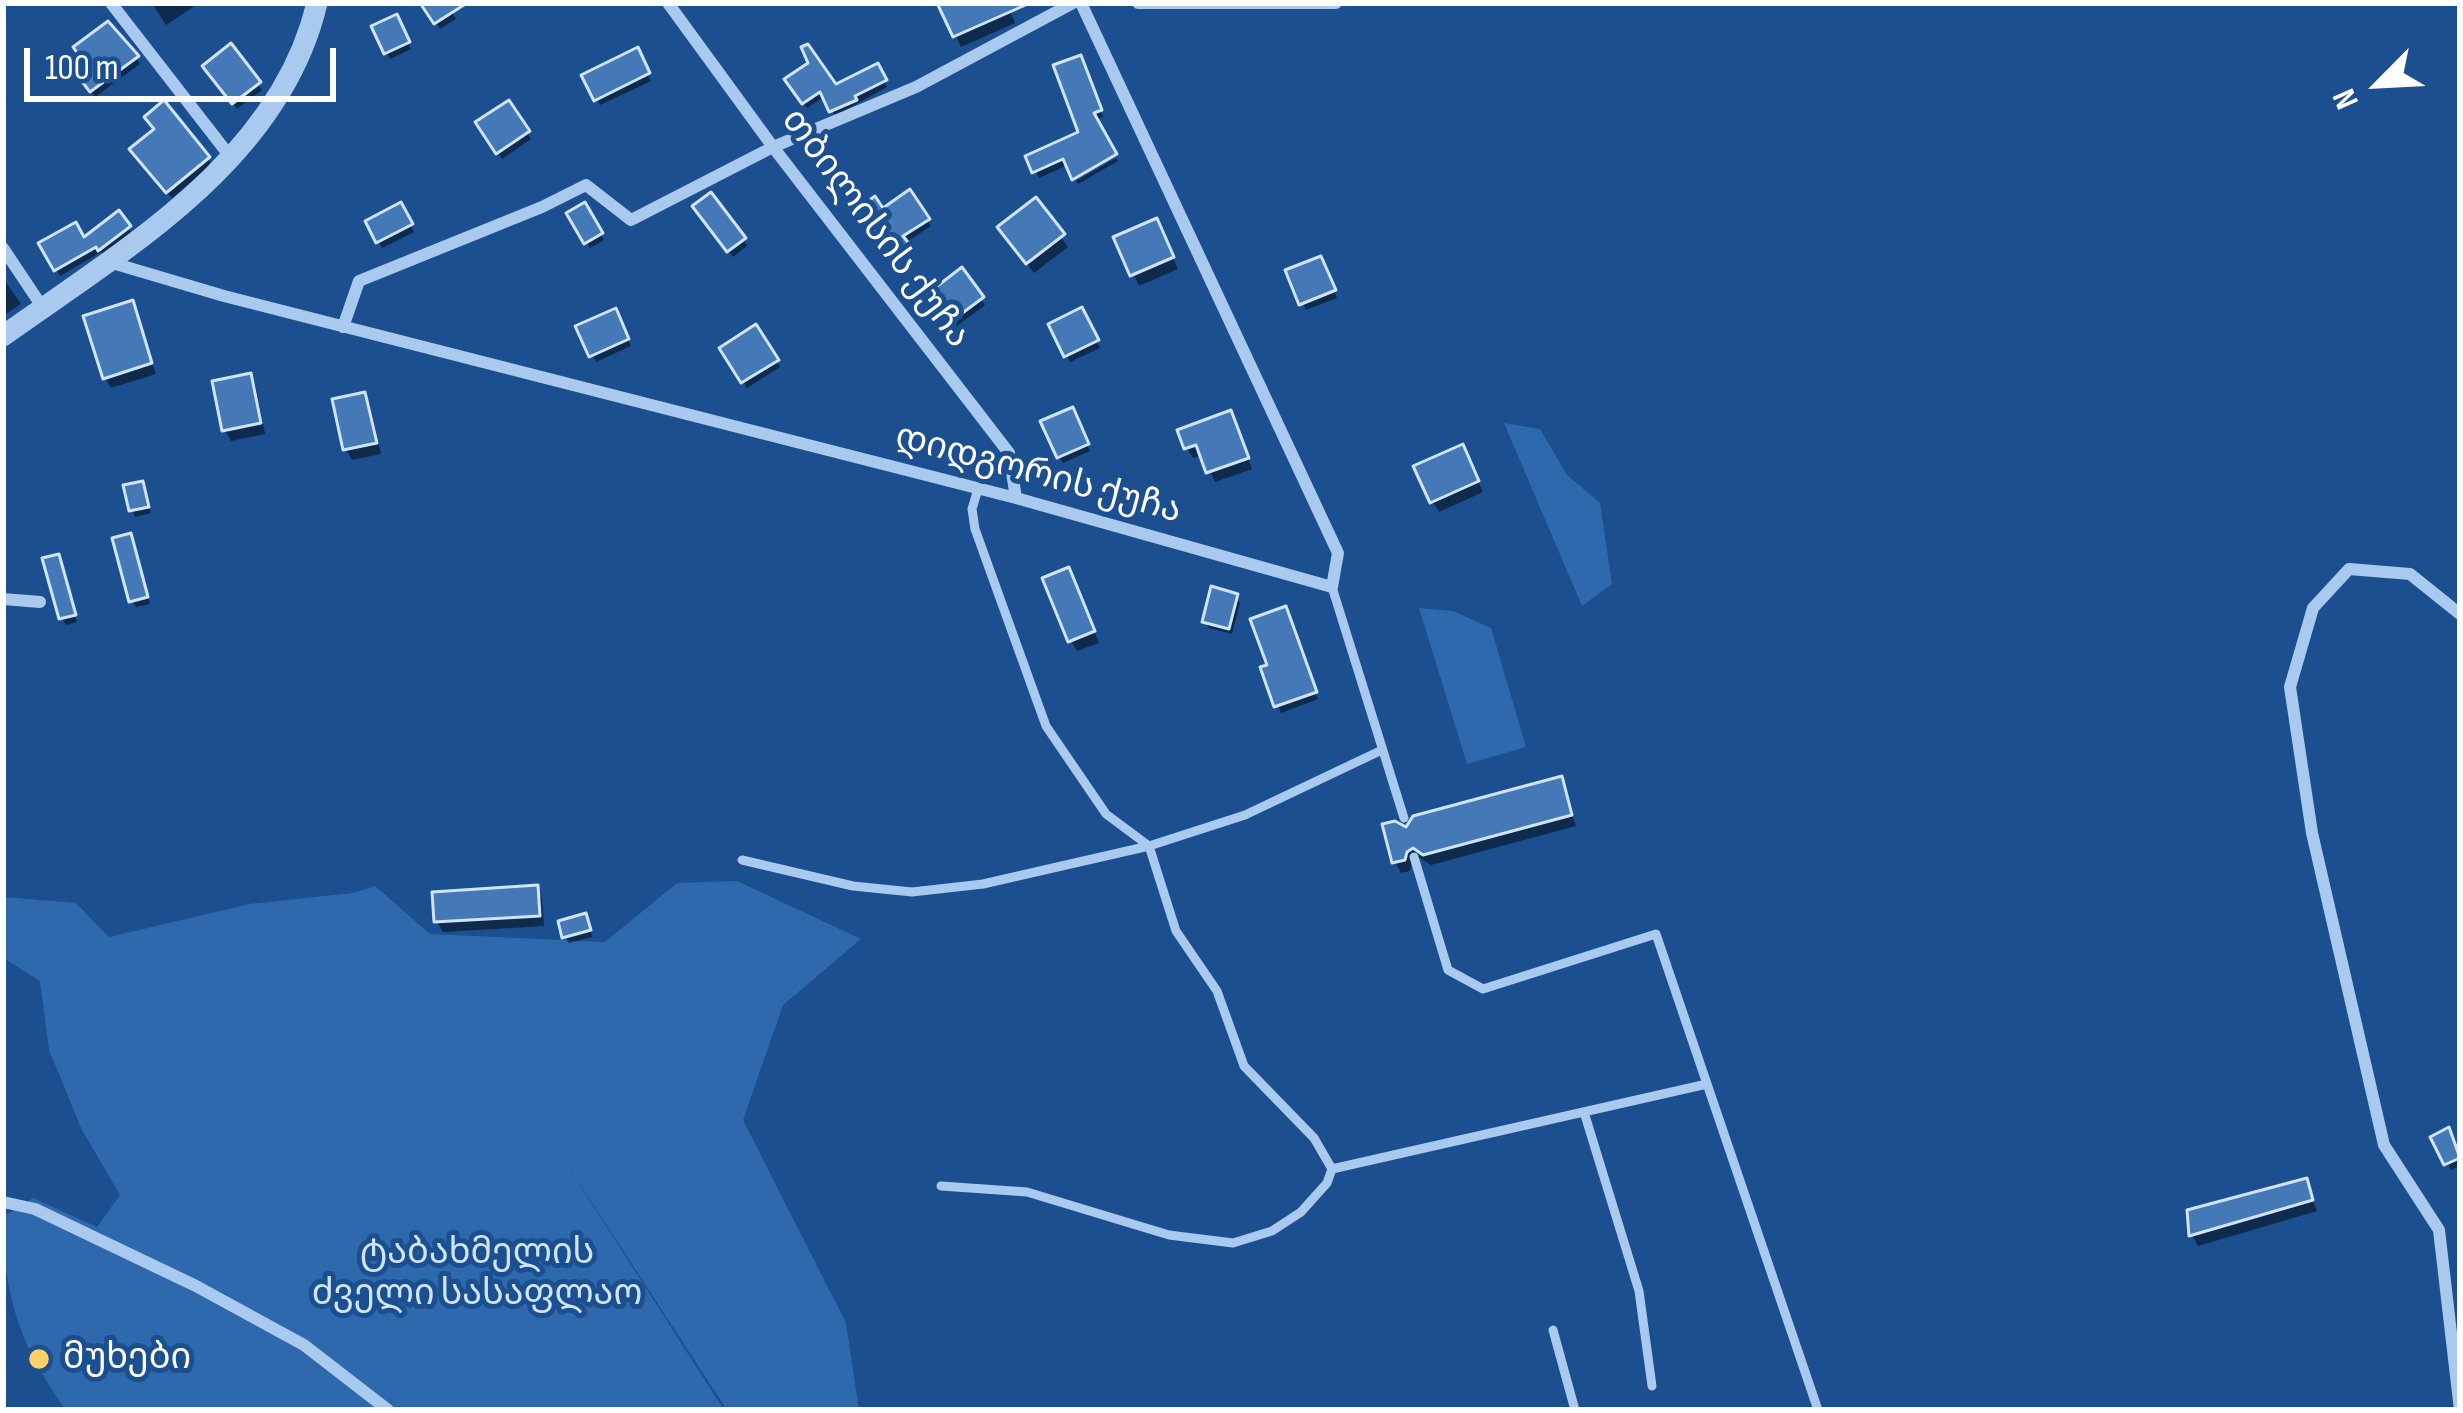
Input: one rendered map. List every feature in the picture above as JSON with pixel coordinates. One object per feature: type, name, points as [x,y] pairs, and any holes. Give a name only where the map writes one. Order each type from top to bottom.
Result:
[{"type":"street","points":[[111,3],[232,159]]},
{"type":"street","points":[[3,336],[108,261],[232,159],[290,80],[308,43],[317,3]]},
{"type":"street","name":"თბილისის ქუჩა","points":[[668,3],[1009,453],[1016,498]]},
{"type":"street","points":[[343,327],[359,281],[586,185],[631,220],[773,146],[916,87],[1077,3],[1338,553],[1331,586]]},
{"type":"street","points":[[1138,3],[1336,3]]},
{"type":"street","points":[[3,248],[43,308]]},
{"type":"street","name":"დიდგორის ქუჩა","points":[[108,261],[343,327],[1016,498],[1331,586]]},
{"type":"street","points":[[2460,614],[2410,574],[2349,568],[2313,608],[2290,687],[2312,833],[2384,1144],[2439,1230],[2460,1410]]},
{"type":"street","points":[[3,599],[40,602]]},
{"type":"street","points":[[3,1202],[35,1209],[196,1286],[304,1345],[388,1410]]},
{"type":"lane","points":[[941,1186],[1027,1192],[1169,1235],[1233,1243],[1272,1231],[1301,1212],[1327,1183],[1332,1169],[1314,1138],[1244,1066],[1217,991],[1176,931],[1150,846],[1106,814],[1046,726],[975,530],[972,509],[978,488]]},
{"type":"lane","points":[[1331,586],[1404,818]]},
{"type":"lane","points":[[742,860],[853,886],[912,892],[983,884],[1150,846],[1245,814],[1382,750]]},
{"type":"lane","points":[[1414,857],[1448,970],[1483,989],[1656,934],[1818,1410]]},
{"type":"lane","points":[[1332,1169],[1707,1084]]},
{"type":"lane","points":[[1584,1112],[1639,1291],[1652,1386]]},
{"type":"lane","points":[[1553,1330],[1575,1410]]},
{"type":"green space","points":[[1504,423],[1540,429],[1567,475],[1600,503],[1612,584],[1582,606]]},
{"type":"green space","points":[[1419,608],[1453,611],[1491,628],[1526,747],[1467,764]]},
{"type":"green space","name":"ტაბახმელის ძველი სასაფლაო","points":[[737,881],[861,939],[783,1005],[743,1120],[846,1323],[859,1410],[727,1410],[555,1146],[724,1410],[66,1410],[37,1364],[17,1319],[6,1271],[3,1217],[33,1198],[97,1227],[120,1195],[82,1130],[49,1050],[40,981],[3,958],[3,897],[76,903],[109,937],[250,904],[353,893],[375,886],[430,934],[605,942],[677,883]]},
{"type":"building","points":[[420,3],[467,3],[434,24]]},
{"type":"building","points":[[937,3],[1030,3],[953,37]]},
{"type":"building","points":[[397,14],[410,42],[384,54],[371,26]]},
{"type":"building","points":[[108,21],[139,56],[90,92],[80,79],[90,71],[73,47]]},
{"type":"building","points":[[231,43],[261,82],[232,104],[202,66]]},
{"type":"building","points":[[808,44],[836,84],[878,63],[887,80],[829,112],[820,92],[802,104],[784,79],[808,63],[801,47]]},
{"type":"building","points":[[638,47],[650,73],[594,101],[581,75]]},
{"type":"building","points":[[1081,55],[1102,110],[1094,113],[1117,154],[1072,180],[1063,159],[1032,173],[1025,156],[1078,132],[1053,65]]},
{"type":"building","points":[[164,100],[210,157],[166,193],[129,149],[154,129],[144,117]]},
{"type":"building","points":[[509,100],[530,131],[496,154],[475,122]]},
{"type":"building","points":[[910,189],[930,219],[903,236],[911,246],[893,259],[858,209],[875,196],[883,208]]},
{"type":"building","points":[[711,192],[746,238],[727,252],[692,206]]},
{"type":"building","points":[[1036,197],[1065,234],[1026,264],[997,227]]},
{"type":"building","points":[[401,202],[413,224],[376,243],[365,221]]},
{"type":"building","points":[[585,202],[603,233],[584,244],[566,213]]},
{"type":"building","points":[[119,210],[131,226],[98,251],[96,247],[54,271],[38,243],[76,222],[84,237]]},
{"type":"building","points":[[1157,218],[1174,257],[1130,276],[1113,237]]},
{"type":"building","points":[[1321,256],[1336,290],[1299,305],[1285,270]]},
{"type":"building","points":[[962,267],[984,297],[949,323],[927,294]]},
{"type":"building","points":[[133,300],[152,363],[103,379],[83,316]]},
{"type":"building","points":[[1082,307],[1099,340],[1064,357],[1048,324]]},
{"type":"building","points":[[616,308],[629,339],[589,357],[575,326]]},
{"type":"building","points":[[756,324],[779,360],[741,383],[719,348]]},
{"type":"building","points":[[251,373],[261,423],[222,431],[212,381]]},
{"type":"building","points":[[365,392],[377,443],[343,450],[332,399]]},
{"type":"building","points":[[1073,407],[1089,444],[1057,458],[1040,421]]},
{"type":"building","points":[[1231,410],[1249,458],[1206,473],[1196,445],[1184,449],[1177,430]]},
{"type":"building","points":[[1463,444],[1479,481],[1430,503],[1413,466]]},
{"type":"building","points":[[143,481],[149,507],[129,511],[123,485]]},
{"type":"building","points":[[131,533],[148,597],[129,602],[112,538]]},
{"type":"building","points":[[59,554],[76,615],[59,619],[42,558]]},
{"type":"building","points":[[1069,567],[1095,631],[1068,642],[1042,578]]},
{"type":"building","points":[[1211,586],[1238,594],[1229,629],[1202,622]]},
{"type":"building","points":[[1286,606],[1317,692],[1274,707],[1260,667],[1267,665],[1250,619]]},
{"type":"building","points":[[1562,776],[1572,815],[1423,855],[1413,848],[1405,860],[1392,863],[1382,824],[1395,821],[1406,827],[1413,816]]},
{"type":"building","points":[[538,885],[540,916],[434,922],[432,892]]},
{"type":"building","points":[[586,913],[591,930],[562,938],[558,921]]},
{"type":"building","points":[[2449,1127],[2460,1158],[2444,1165],[2430,1137]]},
{"type":"building","points":[[2307,1178],[2313,1200],[2189,1236],[2187,1210]]},
{"type":"place","name":"მუხები","points":[[39,1359]]}]
